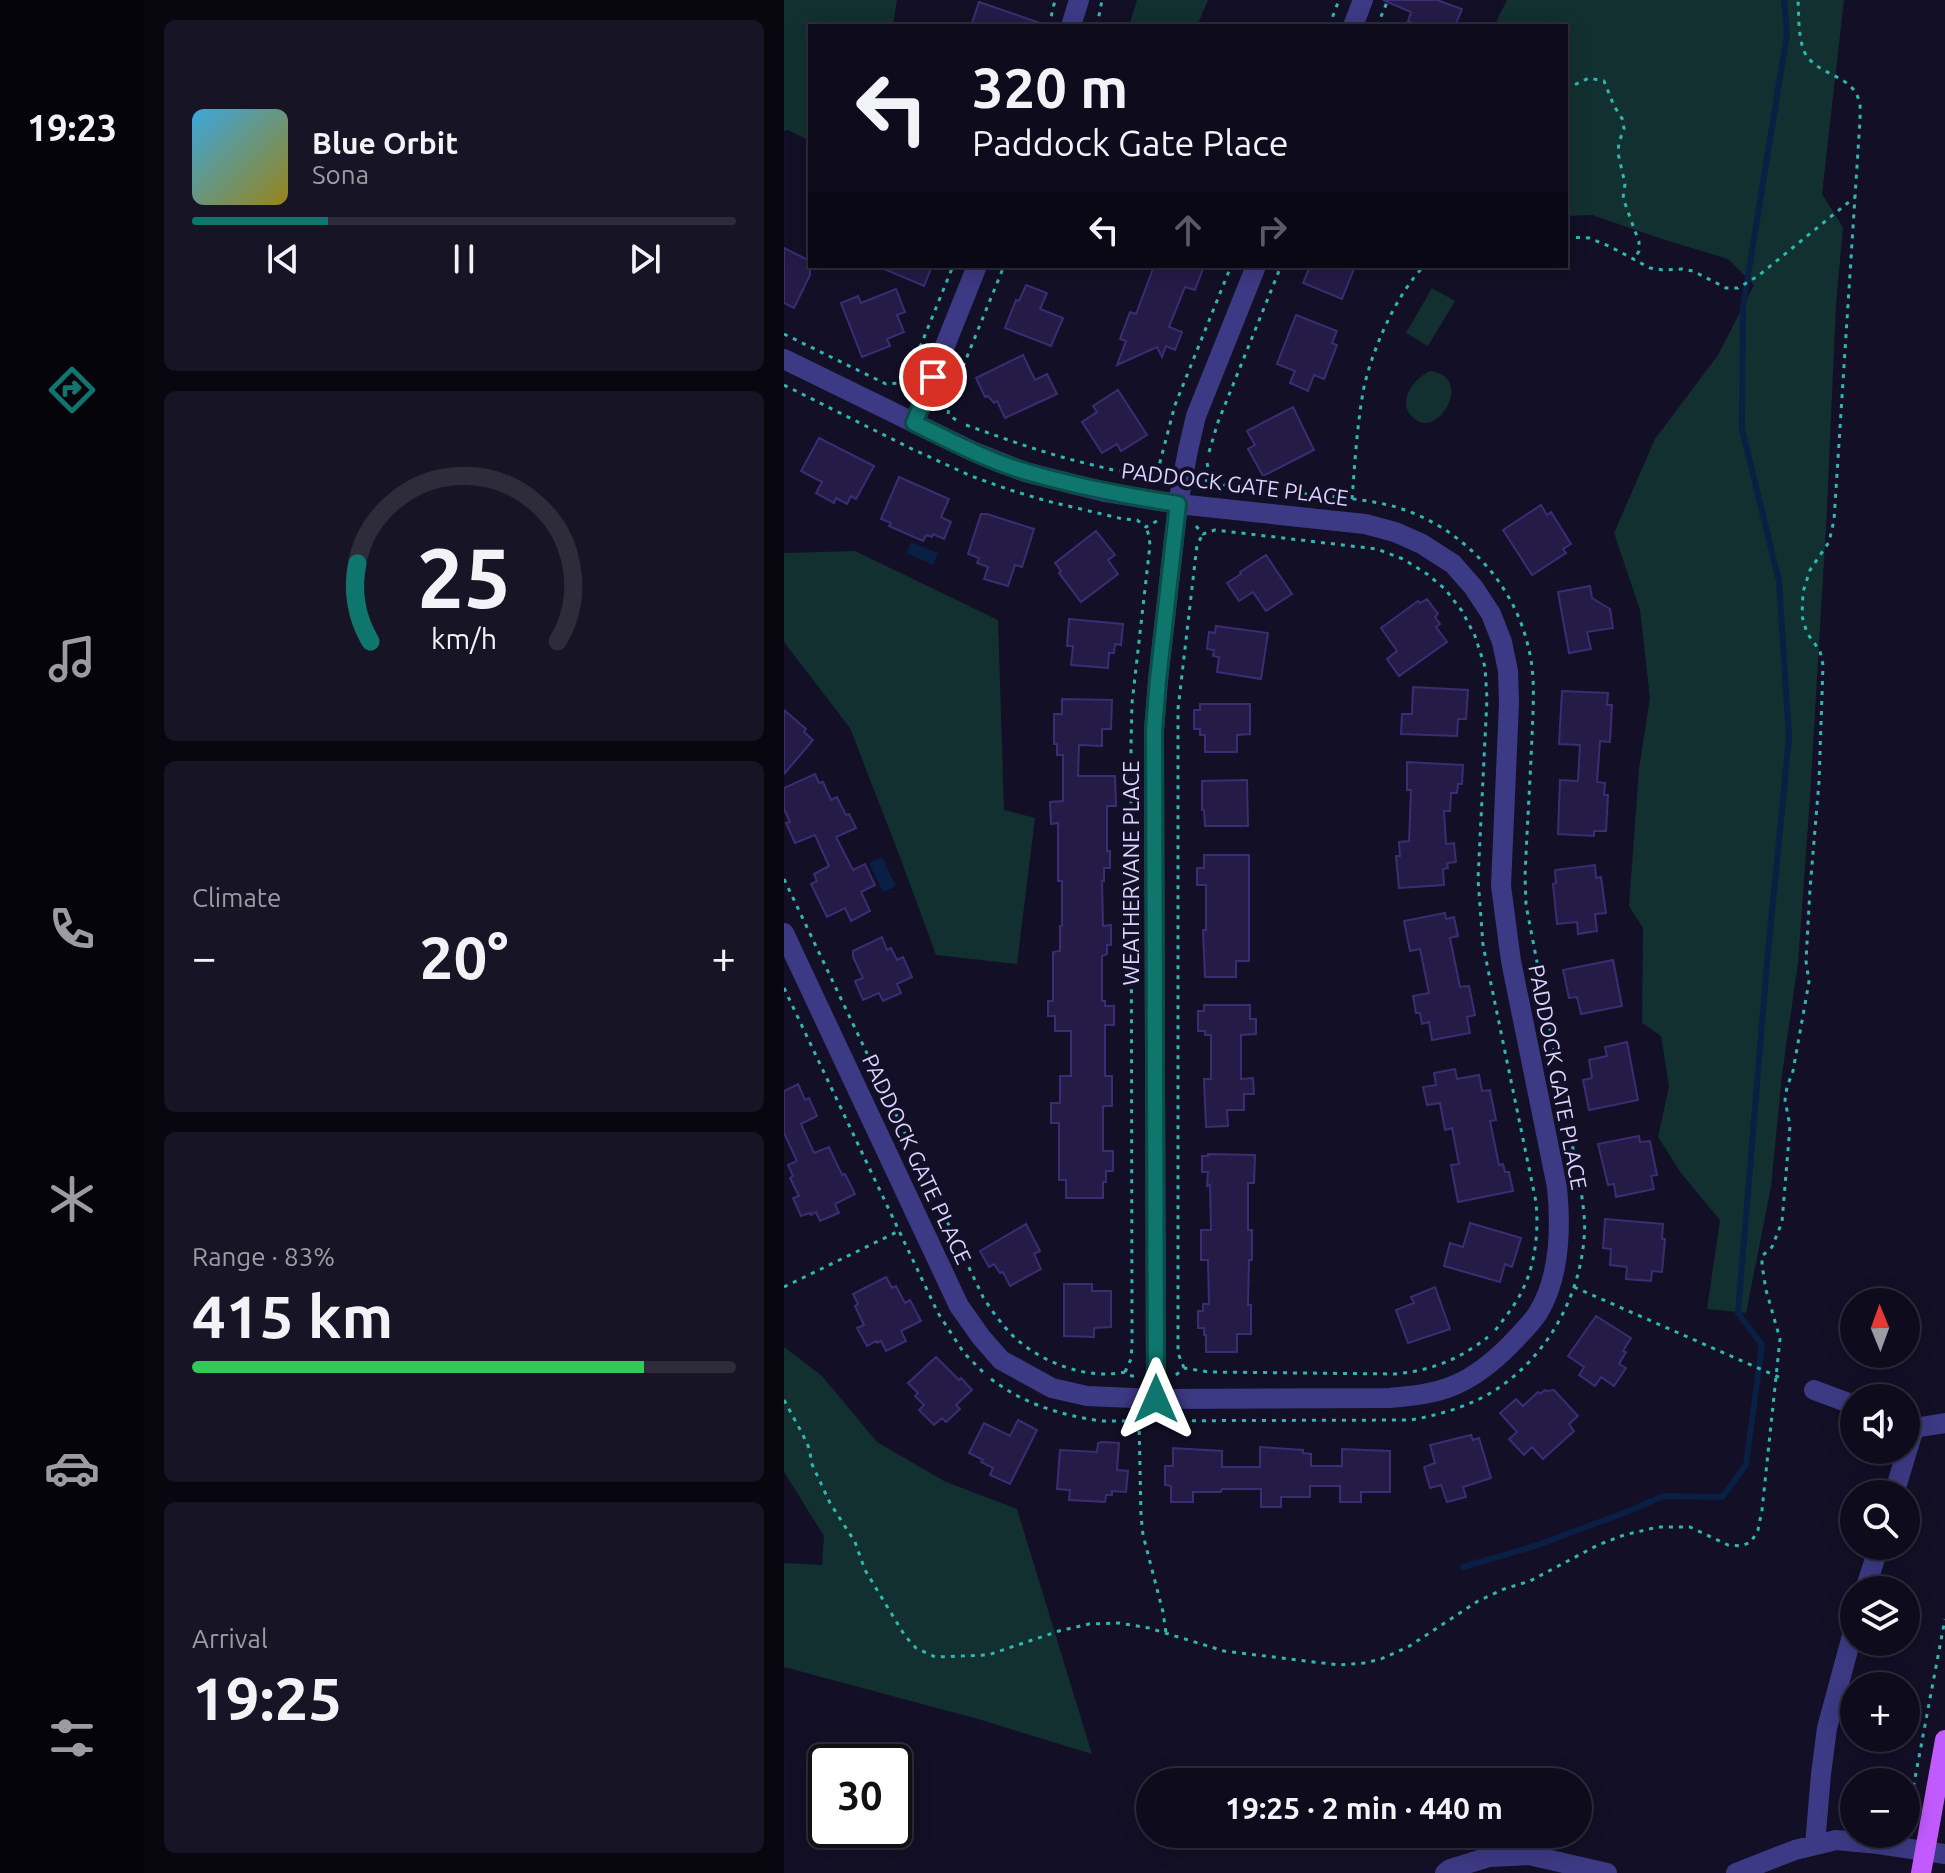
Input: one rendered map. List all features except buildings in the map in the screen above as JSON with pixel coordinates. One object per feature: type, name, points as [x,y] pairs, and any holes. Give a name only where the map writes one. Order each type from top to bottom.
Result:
[{"type":"main road","points":[[1921,1873],[1935,1852],[1945,1740]]},
{"type":"street","points":[[1072,24],[1079,0]]},
{"type":"street","points":[[1354,24],[1363,0]]},
{"type":"street","points":[[914,423],[976,268]]},
{"type":"street","name":"WEATHERVANE PLACE","points":[[1156,1399],[1154,730],[1158,680],[1177,514],[1196,416],[1255,268]]},
{"type":"street","name":"PADDOCK GATE PLACE","points":[[784,359],[972,451],[1025,472],[1177,514],[1365,524],[1422,544],[1453,564],[1474,588],[1491,614],[1502,642],[1508,671],[1502,897],[1511,961],[1560,1215],[1559,1248],[1551,1281],[1538,1312],[1499,1356],[1480,1371],[1455,1385],[1423,1395],[1389,1398],[1156,1399],[1087,1396],[1052,1388],[1001,1360],[959,1306],[784,933]]},
{"type":"street","points":[[1814,1390],[1840,1400]]},
{"type":"street","points":[[1920,1425],[1945,1423]]},
{"type":"street","points":[[1815,1845],[1827,1728],[1846,1656]]},
{"type":"street","points":[[1736,1873],[1795,1850],[1836,1840],[1935,1852]]},
{"type":"street","points":[[1445,1873],[1489,1857],[1529,1855],[1607,1873]]},
{"type":"path","points":[[1049,24],[1055,0]]},
{"type":"path","points":[[1097,24],[1102,0]]},
{"type":"path","points":[[1330,24],[1339,0]]},
{"type":"path","points":[[1378,24],[1388,0]]},
{"type":"path","points":[[784,1400],[810,1450],[811,1462],[830,1503],[855,1542],[865,1570],[905,1636],[916,1648],[935,1657],[988,1655],[1059,1631],[1089,1624],[1119,1623],[1149,1628],[1224,1651],[1339,1665],[1364,1663],[1408,1647],[1478,1601],[1530,1581],[1598,1545],[1624,1535],[1658,1527],[1690,1527],[1728,1545],[1741,1546],[1751,1542],[1758,1530],[1762,1510],[1780,1339],[1766,1290],[1762,1256],[1772,1247],[1782,1222],[1790,1126],[1785,1100],[1809,982],[1806,961],[1819,782],[1823,665],[1820,651],[1807,633],[1802,616],[1803,592],[1810,570],[1829,542],[1834,520],[1860,120],[1859,99],[1852,87],[1812,63],[1804,52],[1798,0]]},
{"type":"path","points":[[1568,88],[1589,78],[1604,81],[1623,120],[1618,153],[1625,184],[1623,198],[1639,242],[1639,251],[1634,260]]},
{"type":"path","points":[[1568,237],[1589,238],[1650,268],[1693,271],[1726,288],[1738,288],[1758,276],[1855,197]]},
{"type":"path","points":[[784,334],[886,384],[897,385],[907,378],[952,268]]},
{"type":"path","points":[[1003,268],[951,396],[948,414],[962,423],[1024,446],[1071,460],[1143,474],[1155,472],[1159,466],[1175,405],[1230,268]]},
{"type":"path","points":[[1211,479],[1207,460],[1218,422],[1280,268]]},
{"type":"path","points":[[1349,522],[1365,386],[1380,340],[1397,303],[1422,268]]},
{"type":"path","points":[[784,385],[930,458],[1010,490],[1088,511],[1137,520],[1146,527],[1156,520],[1177,514],[1197,526],[1203,534]]},
{"type":"path","points":[[784,988],[949,1333],[964,1353],[1012,1394],[1053,1411],[1101,1421],[1411,1420],[1443,1414],[1487,1395],[1518,1373],[1537,1354],[1569,1301],[1580,1267],[1584,1238],[1581,1190],[1526,905],[1534,685],[1529,647],[1520,622],[1503,587],[1484,564],[1460,541],[1428,520],[1395,507],[1352,498],[1227,486],[1211,479],[1201,483],[1182,482],[1160,478],[1155,472]]},
{"type":"path","points":[[1215,530],[1377,549],[1403,559],[1445,589],[1462,611],[1475,636],[1485,667],[1487,699],[1479,842],[1479,906],[1483,945],[1536,1202],[1538,1223],[1535,1249],[1520,1296],[1492,1334],[1447,1363],[1423,1371],[1395,1374],[1209,1372],[1184,1368],[1178,1353],[1178,722],[1197,545],[1203,534],[1215,530]]},
{"type":"path","points":[[784,879],[983,1297],[999,1321],[1015,1338],[1060,1365],[1112,1375],[1125,1372],[1132,1376],[1156,1377],[1175,1377],[1184,1368]]},
{"type":"path","points":[[784,1287],[899,1231]]},
{"type":"path","points":[[1574,1287],[1783,1379]]},
{"type":"path","points":[[1139,1421],[1143,1535],[1166,1633]]},
{"type":"path","points":[[1917,1768],[1945,1619]]},
{"type":"green space","points":[[784,0],[897,0],[893,24],[808,24],[808,140],[784,131]]},
{"type":"green space","points":[[1137,0],[1208,0],[1198,24],[1130,24]]},
{"type":"green space","points":[[1507,0],[1844,0],[1822,194],[1843,227],[1798,963],[1782,1075],[1771,1187],[1746,1313],[1707,1309],[1720,1220],[1681,1173],[1658,1137],[1669,1086],[1661,1036],[1642,1023],[1643,928],[1629,906],[1639,769],[1650,698],[1640,610],[1614,533],[1655,439],[1718,355],[1754,285],[1728,259],[1592,215],[1568,216],[1568,24],[1495,24]]},
{"type":"green space","points":[[1432,288],[1455,301],[1428,346],[1406,333]]},
{"type":"green space","points":[[1430,371],[1443,375],[1450,383],[1451,393],[1443,413],[1425,423],[1410,414],[1406,400],[1412,386]]},
{"type":"green space","points":[[855,551],[998,620],[1004,810],[1035,818],[1017,964],[936,955],[850,728],[784,642],[784,553]]},
{"type":"green space","points":[[784,1347],[822,1376],[877,1442],[944,1481],[1017,1509],[1092,1754],[978,1719],[784,1667],[784,1563],[822,1565],[824,1536],[784,1472]]},
{"type":"water","points":[[911,542],[938,553],[933,565],[906,553]]},
{"type":"water","points":[[882,857],[896,886],[883,892],[869,863]]},
{"type":"waterway","points":[[1463,1567],[1535,1546],[1663,1496],[1722,1497],[1746,1465],[1762,1345],[1738,1313],[1789,738],[1779,581],[1742,429],[1743,307],[1787,34],[1784,0]]},
{"type":"route","points":[[933,377],[914,423],[1025,472],[1105,492],[1178,504],[1154,730],[1156,1399]]}]
